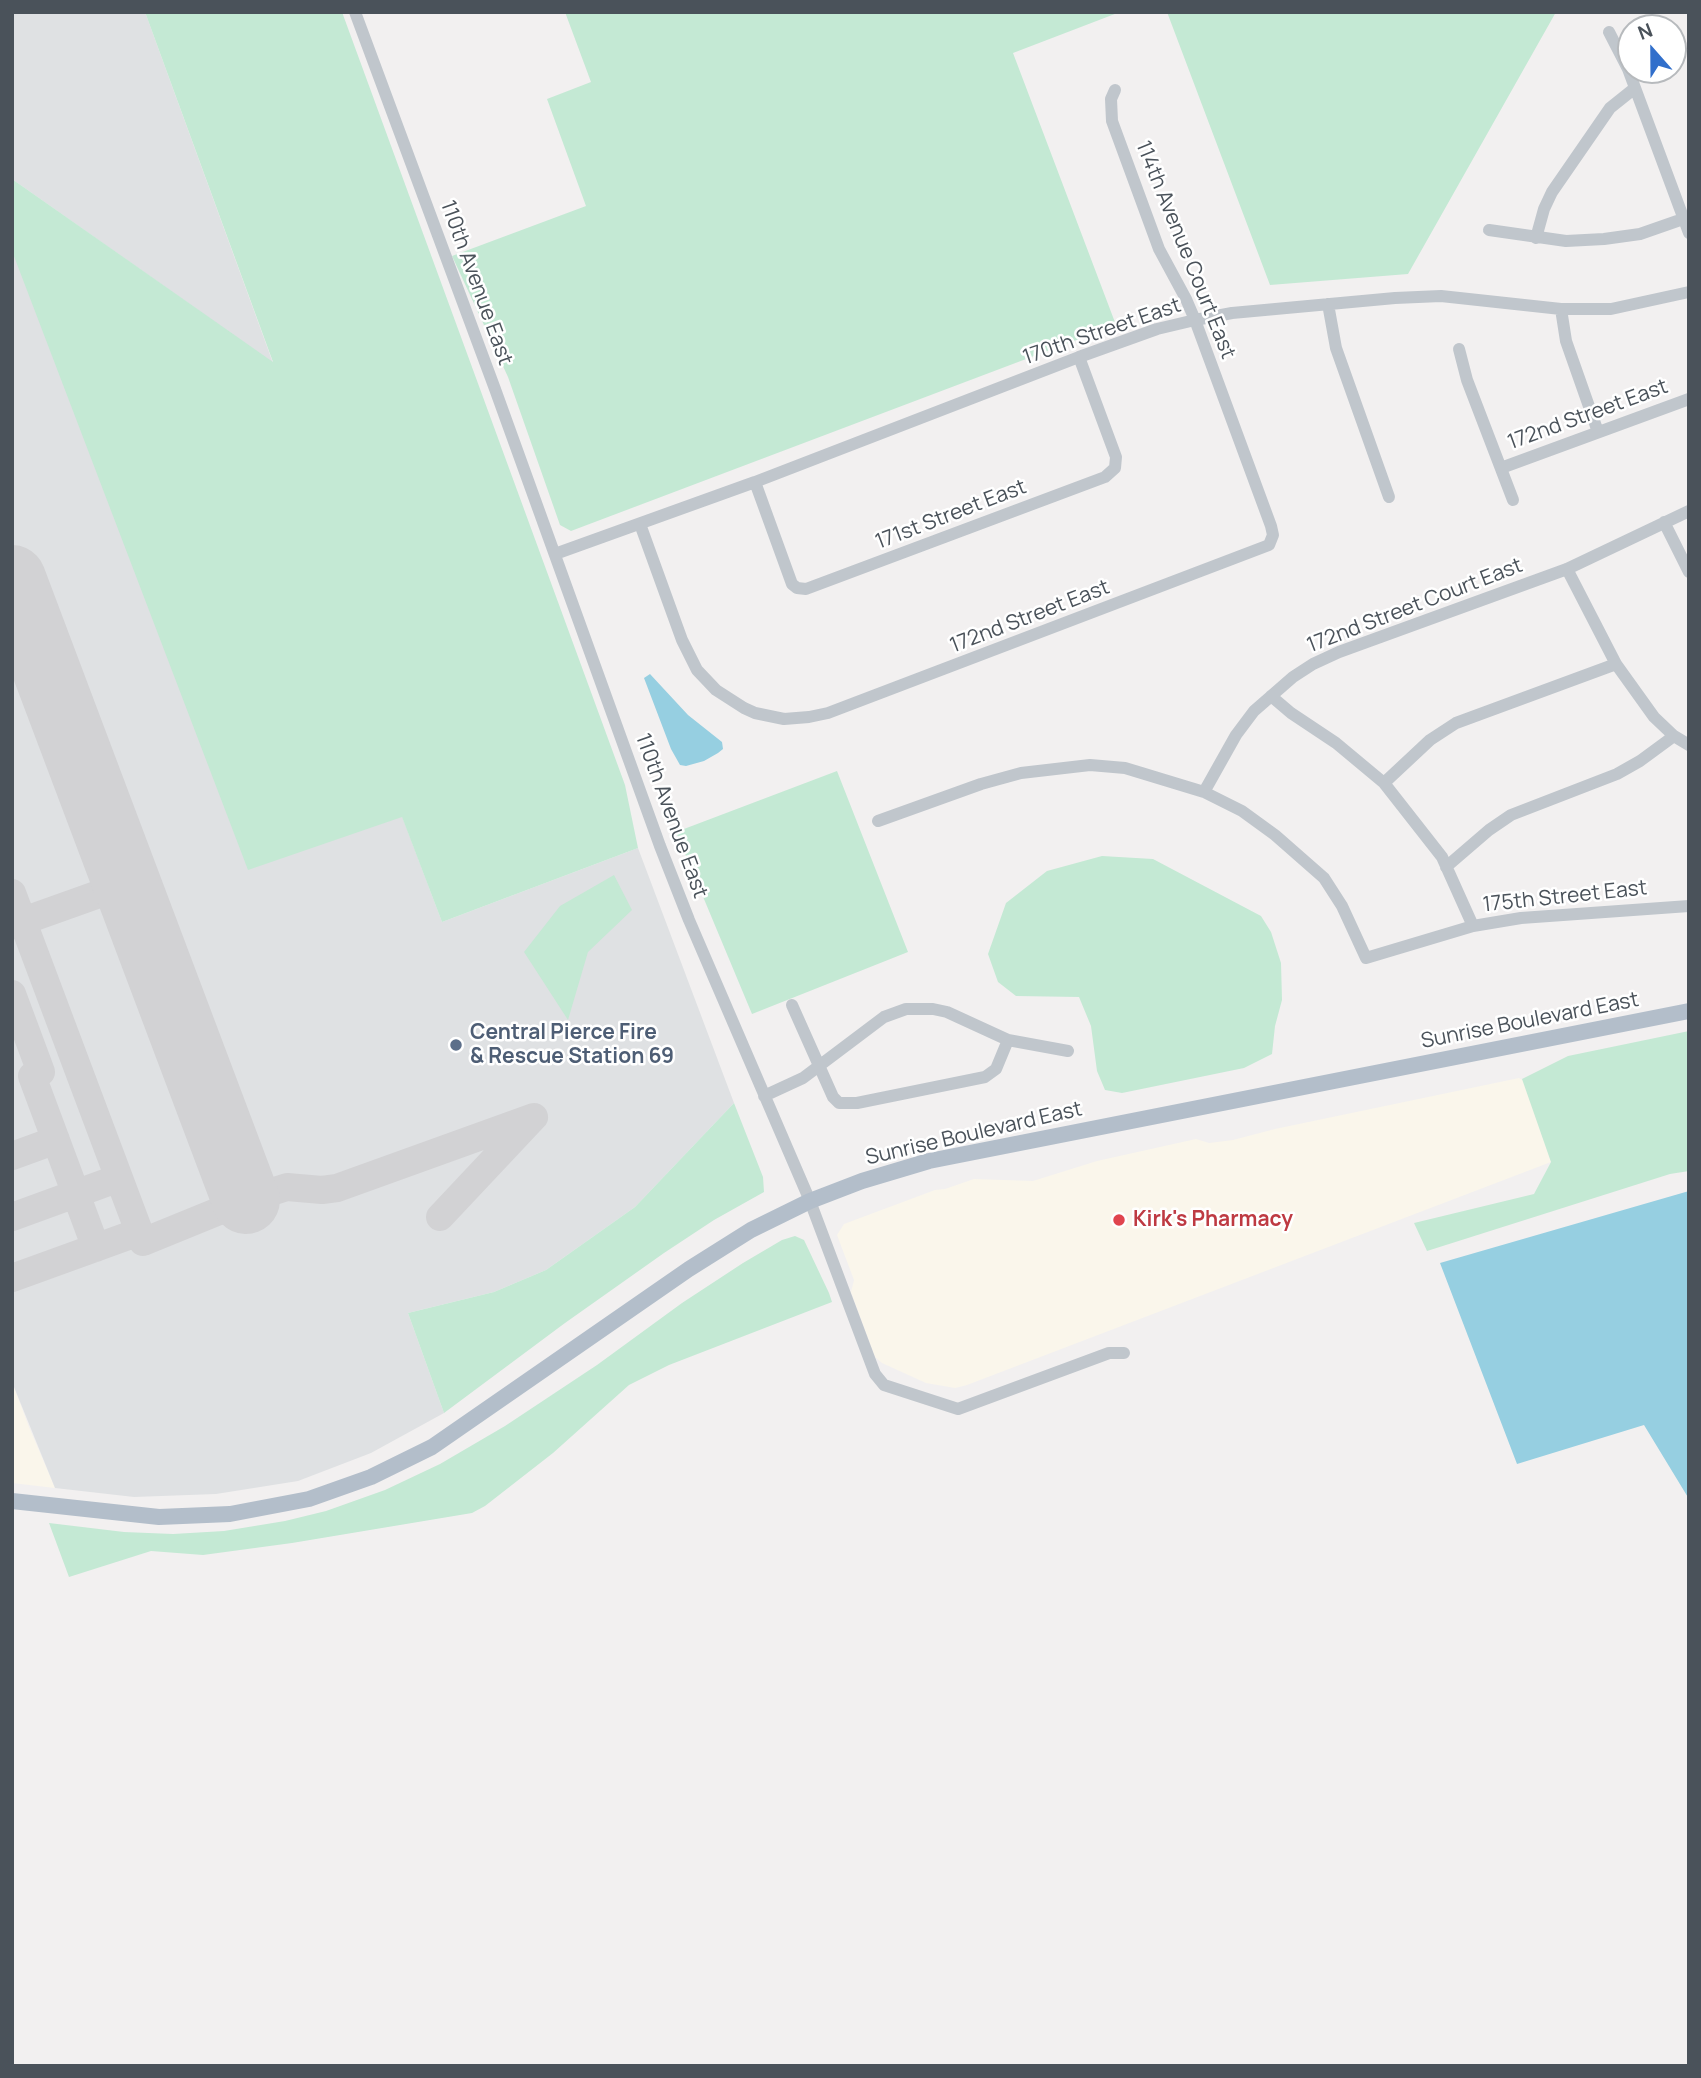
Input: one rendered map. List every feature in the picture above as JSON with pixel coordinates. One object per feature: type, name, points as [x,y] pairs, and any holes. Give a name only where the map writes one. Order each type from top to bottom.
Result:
[{"type":"main road","name":"Sunrise Boulevard East","points":[[12,1501],[130,1515],[198,1516],[285,1505],[342,1488],[432,1447],[689,1269],[751,1230],[810,1201],[862,1181],[929,1161],[1689,1012]]},
{"type":"street","name":"110th Avenue East","points":[[355,12],[689,920],[810,1201],[875,1374],[884,1385],[958,1409],[1109,1353],[1124,1353]]},
{"type":"street","points":[[1609,32],[1635,88],[1689,233]]},
{"type":"street","points":[[1536,238],[1544,208],[1565,172],[1610,108],[1635,88]]},
{"type":"street","name":"114th Avenue Court East","points":[[1115,89],[1111,99],[1112,121],[1158,249],[1195,320],[1270,526],[1272,542]]},
{"type":"street","points":[[1489,230],[1566,241],[1625,237],[1683,219]]},
{"type":"street","name":"170th Street East","points":[[555,555],[1157,329],[1195,320],[1232,313],[1441,296],[1561,309],[1611,309],[1689,292]]},
{"type":"street","points":[[1328,304],[1336,348],[1389,497]]},
{"type":"street","points":[[1561,309],[1566,341],[1598,432]]},
{"type":"street","points":[[1459,349],[1464,371],[1513,500]]},
{"type":"street","name":"171st Street East","points":[[755,482],[790,578],[797,588],[806,589],[1105,477],[1115,468],[1116,457],[1079,358]]},
{"type":"street","name":"172nd Street East","points":[[1501,468],[1689,399]]},
{"type":"street","name":"172nd Street Court East","points":[[1204,792],[1236,735],[1254,711],[1293,677],[1339,652],[1567,569],[1689,511]]},
{"type":"street","points":[[1664,522],[1689,572]]},
{"type":"street","name":"172nd Street East","points":[[640,524],[682,640],[698,670],[716,690],[744,708],[784,719],[828,713],[1260,550],[1272,542]]},
{"type":"street","points":[[1567,569],[1616,664],[1654,717],[1674,736],[1689,745]]},
{"type":"street","points":[[1384,783],[1430,740],[1456,723],[1616,664]]},
{"type":"street","points":[[1271,696],[1336,743],[1384,783],[1417,823],[1446,867],[1473,926]]},
{"type":"street","points":[[1446,867],[1510,815],[1617,774],[1674,736]]},
{"type":"street","points":[[878,821],[981,784],[1021,773],[1090,765],[1125,768],[1204,792]]},
{"type":"street","name":"175th Street East","points":[[1204,792],[1242,811],[1284,842],[1324,878],[1342,906],[1366,958],[1473,926],[1575,913],[1689,906]]},
{"type":"street","points":[[792,1005],[819,1068],[833,1097],[839,1103],[857,1103],[985,1077],[996,1069],[1008,1040]]},
{"type":"street","points":[[764,1096],[803,1078],[884,1017],[906,1009],[947,1012],[1008,1040],[1068,1051]]},
{"type":"shaded area","points":[[12,12],[145,12],[273,363],[12,179]]},
{"type":"shaded area","points":[[12,251],[402,816],[442,922],[638,848],[734,1103],[635,1207],[546,1270],[494,1292],[408,1313],[444,1413],[371,1453],[298,1481],[216,1494],[134,1497],[55,1488],[12,1382]]},
{"type":"shaded area","points":[[1519,1078],[1524,1081],[1551,1162],[967,1385],[955,1388],[926,1383],[882,1363],[875,1357],[851,1292],[854,1280],[837,1235],[844,1224],[935,1190],[974,1179],[1033,1181],[1097,1161],[1196,1139],[1209,1143],[1233,1140]]},
{"type":"shaded area","points":[[12,1382],[29,1427],[55,1488],[12,1483]]},
{"type":"green space","points":[[145,12],[342,12],[625,785],[638,848],[442,922],[402,817],[248,870],[12,251],[12,179],[273,362]]},
{"type":"green space","points":[[565,12],[1120,12],[1013,53],[1116,325],[571,531],[560,525],[508,377],[452,256],[586,206],[547,99],[591,82]]},
{"type":"green space","points":[[1167,12],[1556,12],[1408,274],[1270,285]]},
{"type":"green space","points":[[837,771],[908,952],[752,1014],[676,832]]},
{"type":"green space","points":[[1102,856],[1153,859],[1261,916],[1271,932],[1281,963],[1282,1000],[1275,1026],[1272,1054],[1244,1068],[1122,1093],[1105,1090],[1097,1071],[1091,1026],[1079,997],[1016,996],[998,982],[988,954],[1006,903],[1047,871]]},
{"type":"green space","points":[[614,875],[632,910],[588,952],[568,1020],[524,952],[560,906]]},
{"type":"green space","points":[[1689,1031],[1689,1171],[1670,1174],[1427,1251],[1414,1223],[1534,1194],[1551,1162],[1522,1079],[1568,1056]]},
{"type":"green space","points":[[734,1103],[763,1177],[764,1192],[714,1220],[664,1253],[444,1413],[408,1313],[494,1292],[546,1270],[635,1207]]},
{"type":"green space","points":[[795,1236],[804,1240],[832,1302],[669,1365],[629,1385],[553,1453],[485,1506],[472,1513],[203,1555],[151,1551],[69,1577],[49,1523],[124,1532],[173,1534],[224,1531],[326,1511],[385,1490],[440,1464],[505,1426],[743,1263],[782,1240]]},
{"type":"water","points":[[650,674],[688,715],[722,742],[723,749],[704,761],[680,765],[671,749],[644,678]]},
{"type":"water","points":[[1689,1191],[1689,1499],[1644,1425],[1517,1464],[1440,1263]]},
{"type":"taxiway","points":[[12,925],[127,884]]},
{"type":"taxiway","points":[[12,893],[143,1242],[246,1200],[287,1187],[322,1190],[337,1188],[534,1117],[440,1217]]},
{"type":"taxiway","points":[[12,994],[41,1072],[32,1076],[96,1248]]},
{"type":"taxiway","points":[[12,1156],[56,1140]]},
{"type":"taxiway","points":[[12,1217],[119,1178]]},
{"type":"taxiway","points":[[12,1278],[139,1232]]},
{"type":"runway","points":[[12,579],[246,1200]]},
{"type":"place","name":"Central Pierce Fire & Rescue Station 69","points":[[456,1045]]},
{"type":"place","name":"Kirk's Pharmacy","points":[[1119,1220]]}]
